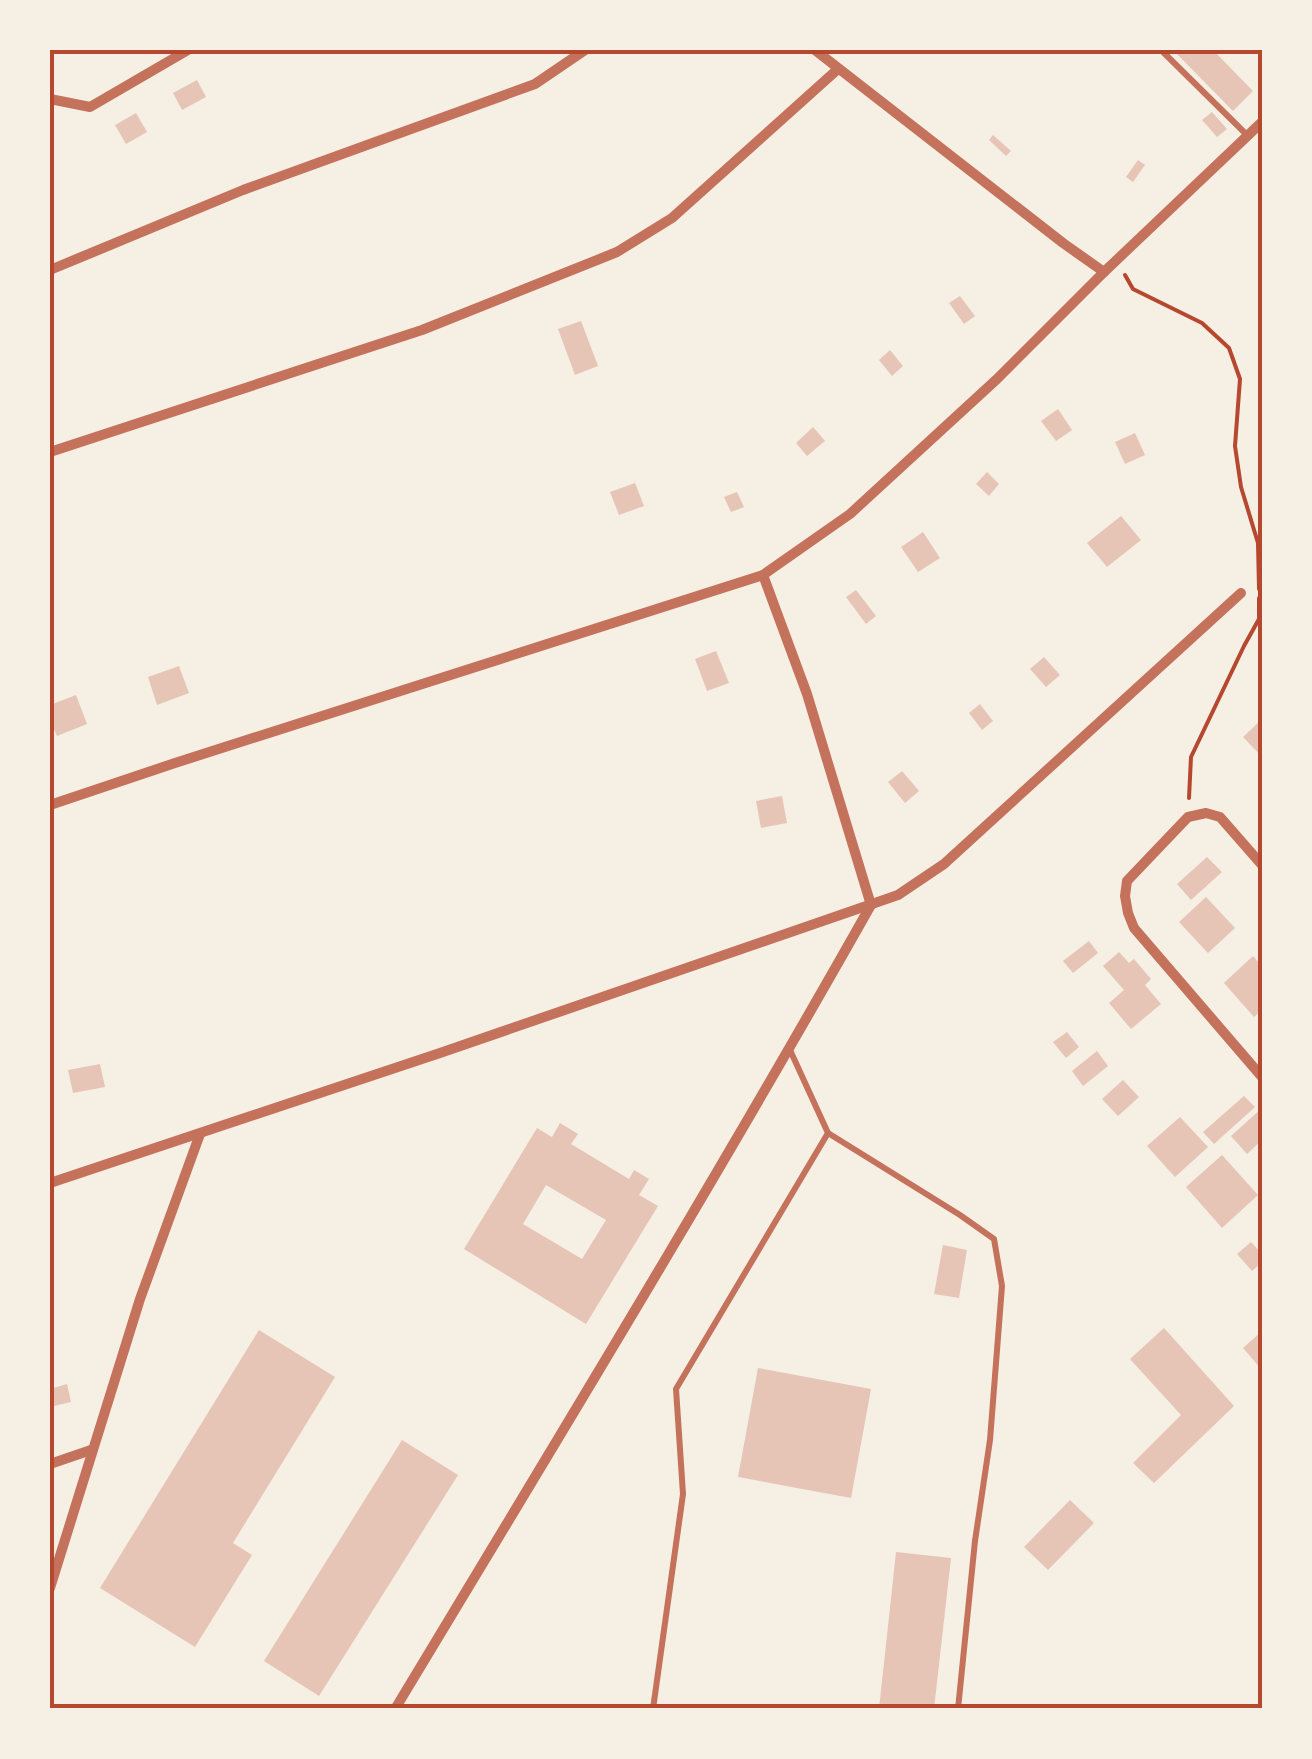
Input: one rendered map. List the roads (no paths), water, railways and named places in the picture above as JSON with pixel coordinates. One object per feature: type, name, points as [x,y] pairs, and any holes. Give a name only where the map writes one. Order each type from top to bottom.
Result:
[{"type":"street","points":[[50,99],[90,106],[188,50]]},
{"type":"street","points":[[50,270],[243,190],[534,84],[585,50]]},
{"type":"street","points":[[815,50],[1104,272]]},
{"type":"street","points":[[50,452],[422,330],[617,252],[672,218],[838,69]]},
{"type":"street","points":[[50,805],[763,575],[850,514],[997,379],[1262,122]]},
{"type":"street","points":[[395,1709],[649,1288],[871,905],[806,694],[763,575]]},
{"type":"street","points":[[50,1183],[898,895],[944,864],[1241,593]]},
{"type":"street","points":[[1262,865],[1220,817],[1206,813],[1188,818],[1127,880],[1125,896],[1134,928],[1262,1077]]},
{"type":"street","points":[[50,1588],[140,1300],[200,1134]]},
{"type":"street","points":[[50,1464],[92,1450]]},
{"type":"lane","points":[[1161,50],[1248,136]]},
{"type":"lane","points":[[790,1049],[828,1133],[994,1239],[1002,1286],[990,1440],[958,1709]]},
{"type":"lane","points":[[653,1709],[683,1494],[676,1390],[828,1133]]}]
